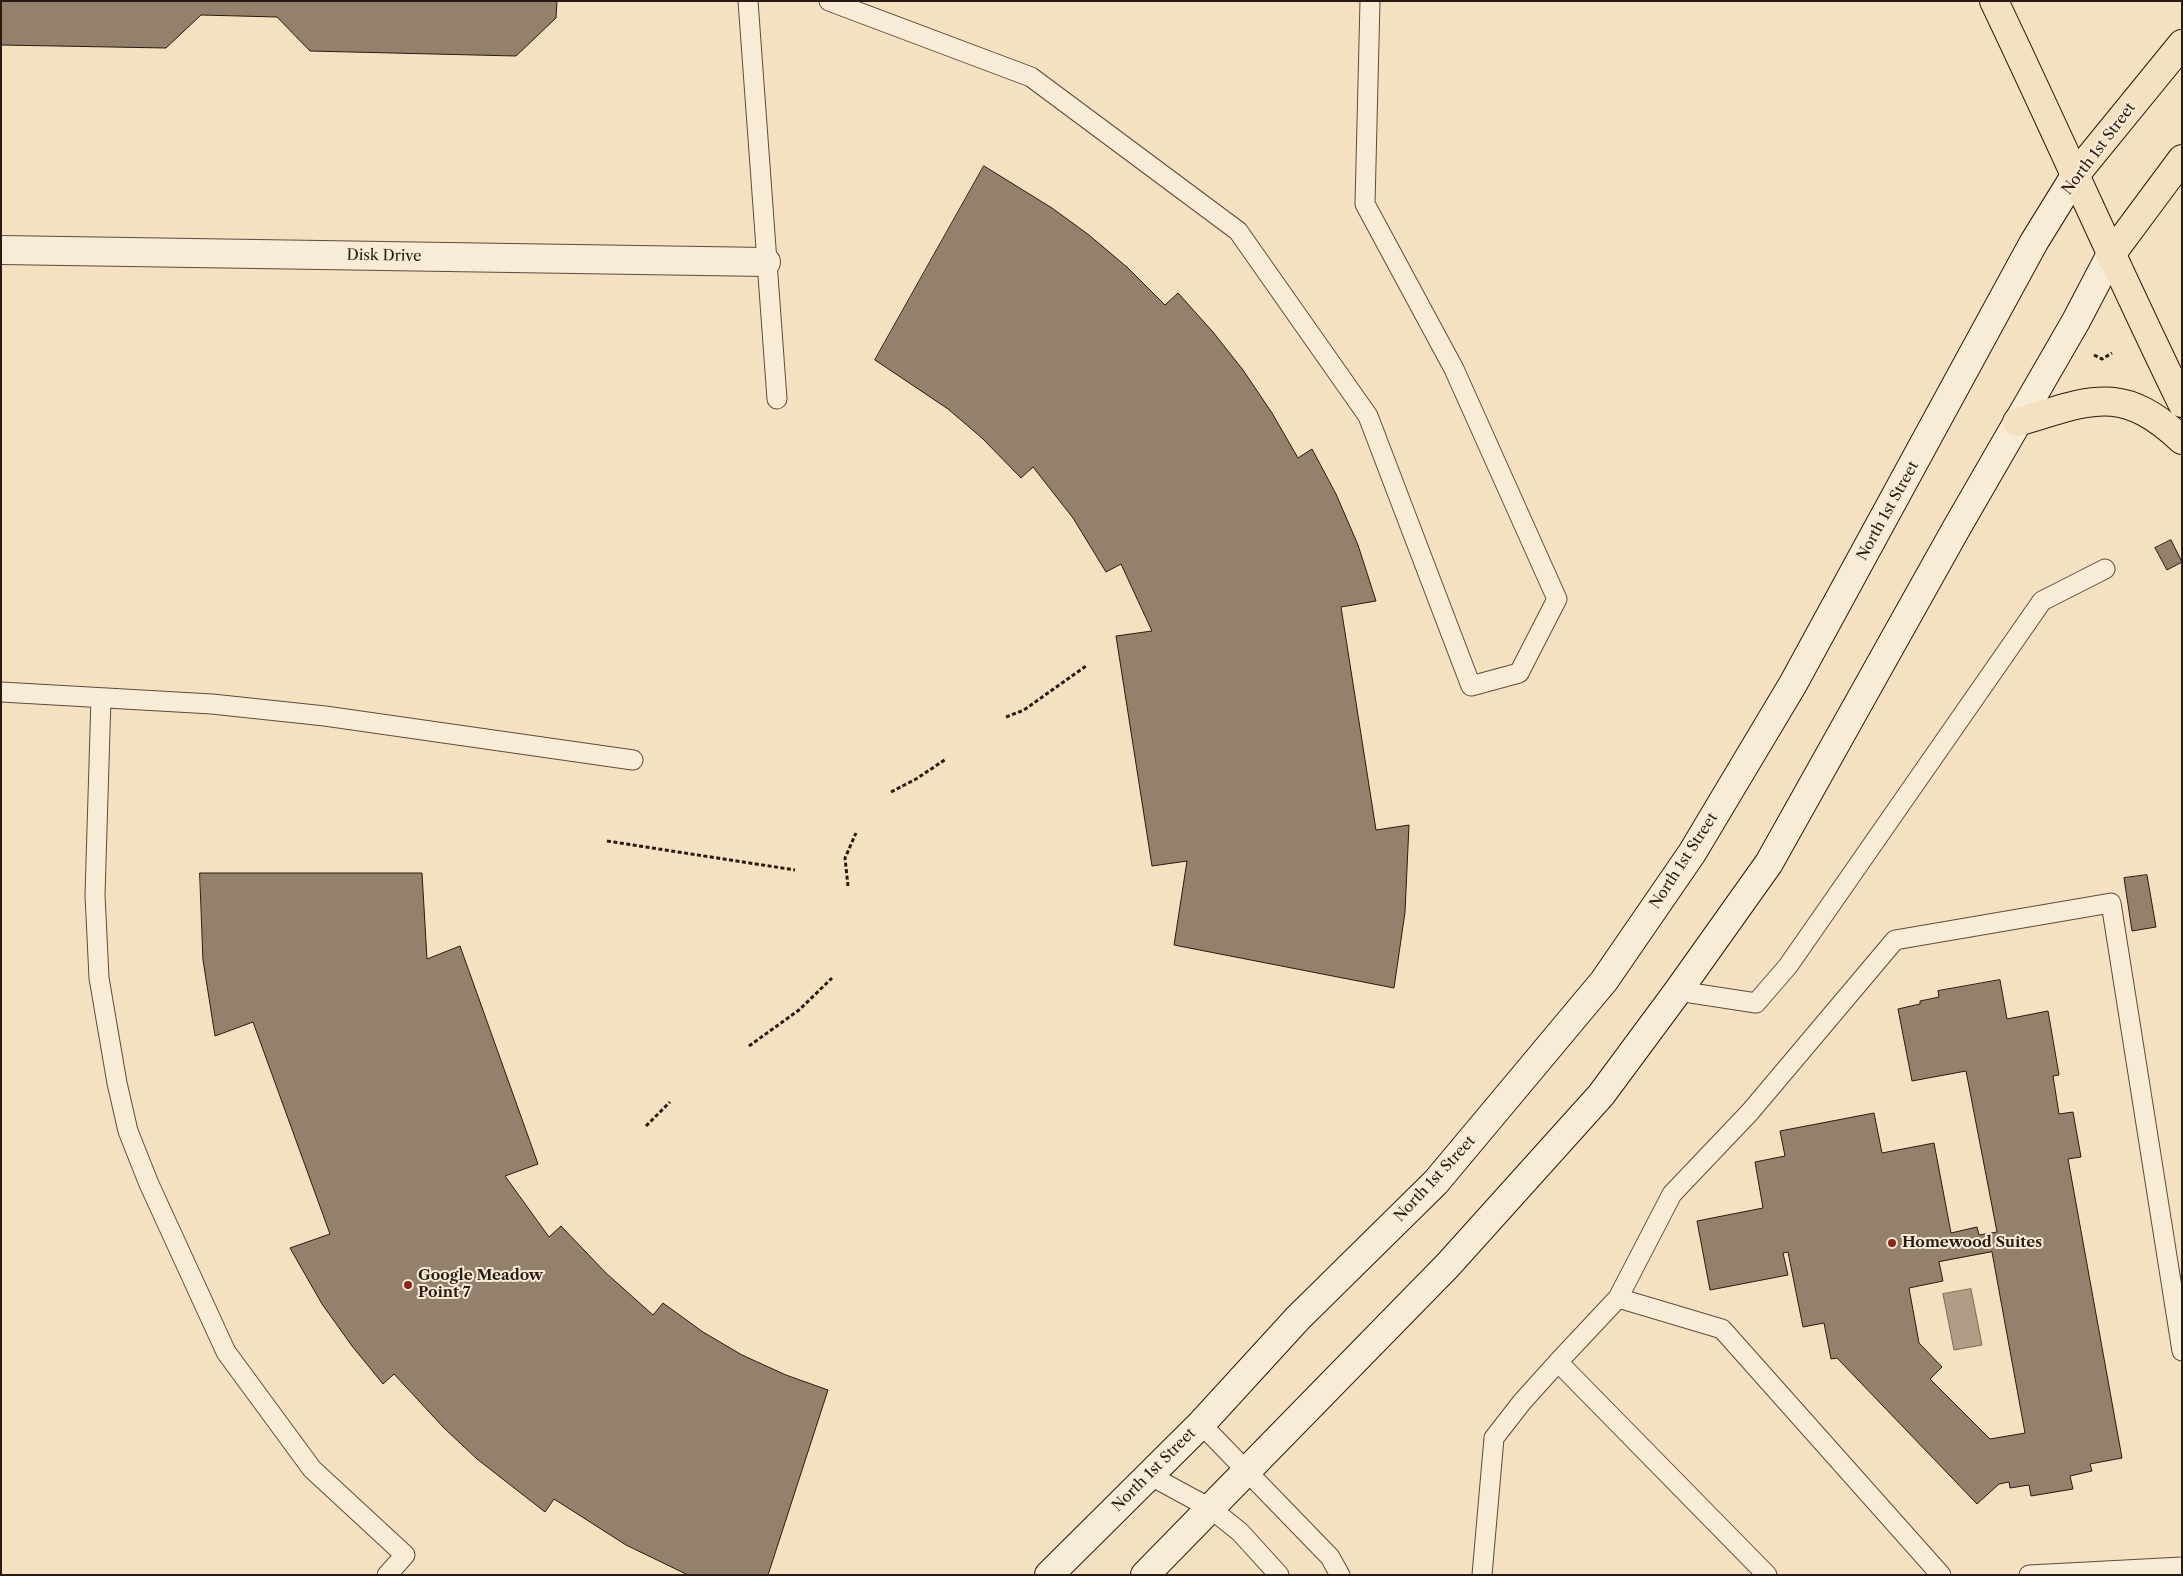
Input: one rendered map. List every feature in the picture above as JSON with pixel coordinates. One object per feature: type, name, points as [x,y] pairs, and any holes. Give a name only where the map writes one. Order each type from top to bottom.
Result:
[{"type":"main road","points":[[1994,1],[2076,174],[2110,256],[2182,403]]},
{"type":"main road","name":"North 1st Street","points":[[1048,1575],[1200,1424],[1298,1318],[1436,1182],[1604,981],[1692,853],[1793,684],[2034,242],[2076,174],[2182,44]]},
{"type":"main road","points":[[1145,1575],[1245,1470],[1448,1265],[1601,1095],[1678,991],[1768,863],[2076,321],[2110,256],[2182,159]]},
{"type":"main road","name":"Disk Drive","points":[[1,250],[766,262]]},
{"type":"main road","points":[[2017,422],[2086,402],[2114,401],[2139,408],[2161,421],[2182,440]]},
{"type":"lane","points":[[748,1],[777,399]]},
{"type":"lane","points":[[829,1],[1031,77],[1238,231],[1368,416],[1471,686],[1519,674],[1557,599],[1454,369],[1365,204],[1370,1]]},
{"type":"lane","points":[[1678,991],[1756,1003],[1788,966],[2042,602],[2105,569]]},
{"type":"lane","points":[[1,692],[212,704],[325,716],[633,760]]},
{"type":"lane","points":[[100,698],[95,896],[99,978],[117,1083],[128,1132],[148,1184],[226,1352],[312,1469],[405,1555],[387,1575]]},
{"type":"lane","points":[[1482,1575],[1494,1438],[1522,1402],[1618,1298],[1672,1194],[1750,1112],[1895,940],[2111,903],[2182,1351]]},
{"type":"lane","points":[[1618,1298],[1722,1330],[1941,1575]]},
{"type":"lane","points":[[1558,1362],[1767,1575]]},
{"type":"lane","points":[[1200,1424],[1330,1557],[1340,1575]]},
{"type":"lane","points":[[1149,1475],[1210,1508],[1240,1532],[1280,1575]]},
{"type":"lane","points":[[2029,1575],[2182,1567]]},
{"type":"path","points":[[2091,353],[2102,359],[2112,353]]},
{"type":"path","points":[[1006,718],[1024,710],[1086,666]]},
{"type":"path","points":[[891,792],[916,779],[946,759]]},
{"type":"path","points":[[848,886],[845,858],[856,832]]},
{"type":"path","points":[[607,841],[795,870]]},
{"type":"path","points":[[749,1046],[799,1010],[832,978]]},
{"type":"path","points":[[646,1126],[670,1102]]},
{"type":"shaded area","points":[[1971,1289],[1982,1345],[1954,1350],[1943,1294]]},
{"type":"building","points":[[1,1],[557,1],[556,18],[516,56],[310,51],[277,17],[201,15],[166,48],[1,45]]},
{"type":"building","points":[[984,166],[1052,208],[1089,235],[1128,268],[1165,305],[1178,293],[1213,332],[1243,370],[1272,413],[1298,458],[1312,449],[1336,494],[1358,545],[1376,601],[1341,607],[1376,830],[1409,825],[1405,912],[1394,988],[1174,945],[1187,861],[1152,866],[1116,636],[1152,631],[1121,564],[1106,572],[1073,518],[1033,467],[1021,478],[982,438],[948,409],[875,360]]},
{"type":"building","points":[[2171,540],[2182,562],[2167,570],[2155,548]]},
{"type":"building","points":[[200,873],[422,873],[427,959],[460,946],[538,1164],[505,1176],[549,1237],[561,1226],[606,1273],[653,1315],[663,1303],[703,1332],[742,1355],[786,1375],[828,1390],[768,1575],[688,1575],[626,1545],[554,1499],[545,1512],[477,1459],[444,1428],[394,1374],[383,1384],[352,1346],[322,1304],[290,1248],[330,1234],[253,1022],[215,1036],[203,960]]},
{"type":"building","points":[[2147,875],[2156,927],[2132,931],[2124,878]]},
{"type":"building","name":"Homewood Suites","points":[[2000,980],[2007,1019],[2048,1011],[2059,1075],[2053,1076],[2059,1114],[2073,1112],[2081,1157],[2068,1159],[2122,1458],[2090,1464],[2092,1471],[2070,1476],[2073,1489],[2031,1496],[2029,1485],[2010,1488],[2009,1482],[1999,1484],[1977,1504],[1837,1358],[1831,1359],[1824,1323],[1803,1327],[1788,1252],[1783,1253],[1788,1275],[1710,1290],[1697,1221],[1763,1208],[1755,1162],[1785,1156],[1780,1131],[1874,1113],[1882,1153],[1934,1143],[1951,1233],[1977,1227],[1979,1235],[1997,1232],[1966,1071],[1912,1081],[1898,1009],[1939,997],[1938,991]],"holes":[[[1992,1252],[2025,1433],[1990,1439],[1930,1379],[1942,1367],[1919,1343],[1909,1288],[1943,1281],[1939,1262]]]},
{"type":"place","name":"Homewood Suites","points":[[1892,1243]]},
{"type":"place","name":"Google Meadow Point 7","points":[[408,1285]]}]
